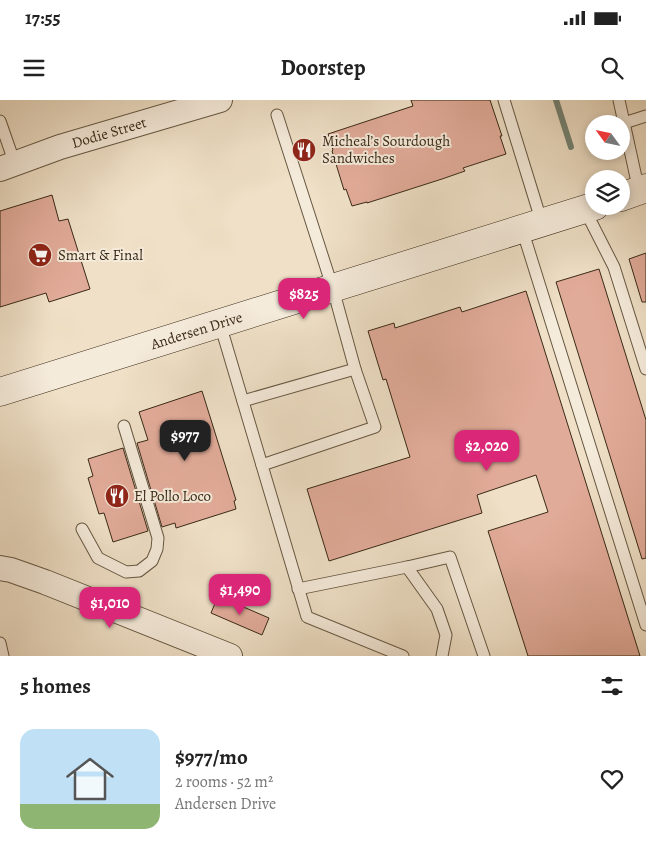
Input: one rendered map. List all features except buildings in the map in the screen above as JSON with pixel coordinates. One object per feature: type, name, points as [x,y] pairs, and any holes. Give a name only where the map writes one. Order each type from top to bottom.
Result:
[{"type":"main road","name":"Andersen Drive","points":[[0,392],[585,210]]},
{"type":"street","name":"Dodie Street","points":[[7,166],[174,106],[220,100]]},
{"type":"street","points":[[0,568],[45,582],[230,656]]},
{"type":"lane","points":[[504,100],[532,226],[646,625]]},
{"type":"lane","points":[[620,102],[623,115]]},
{"type":"lane","points":[[262,465],[375,427],[333,288],[276,115]]},
{"type":"lane","points":[[630,120],[646,116]]},
{"type":"lane","points":[[0,121],[7,166]]},
{"type":"lane","points":[[630,160],[635,192]]},
{"type":"lane","points":[[593,215],[614,267],[646,369]]},
{"type":"lane","points":[[220,324],[307,617],[403,656]]},
{"type":"lane","points":[[243,401],[356,369]]},
{"type":"lane","points":[[82,529],[98,558],[126,572],[139,571],[152,561],[157,549],[158,538],[124,426]]},
{"type":"lane","points":[[298,589],[450,557],[484,656]]},
{"type":"lane","points":[[407,567],[437,609],[446,635],[442,656]]},
{"type":"lane","points":[[0,643],[3,656]]},
{"type":"waterway","points":[[556,100],[571,147]]},
{"type":"place","name":"Micheal’s Sourdough Sandwiches","points":[[304,150]]},
{"type":"place","name":"Smart & Final","points":[[40,255]]},
{"type":"place","name":"El Pollo Loco","points":[[117,496]]}]
